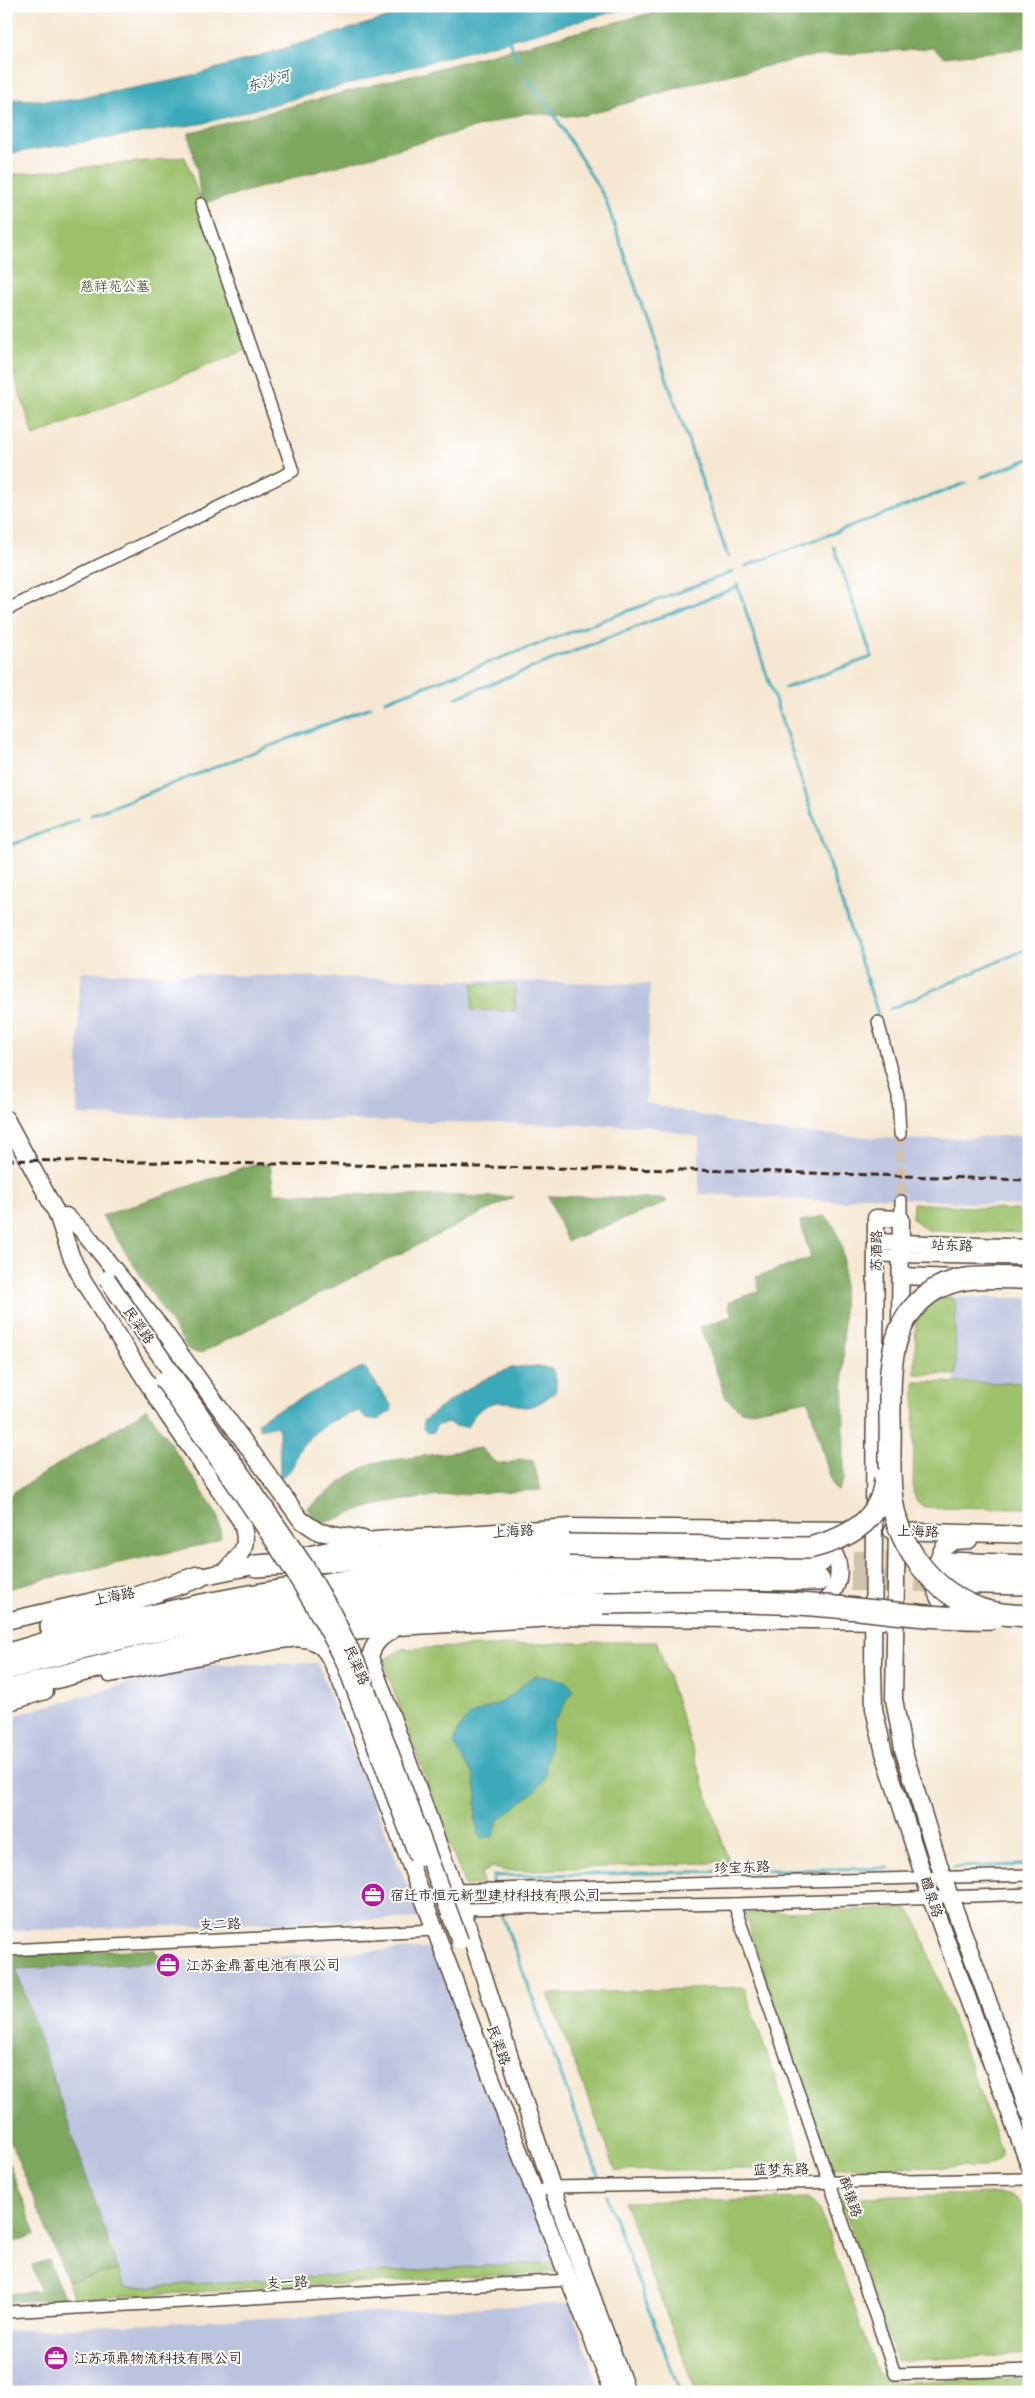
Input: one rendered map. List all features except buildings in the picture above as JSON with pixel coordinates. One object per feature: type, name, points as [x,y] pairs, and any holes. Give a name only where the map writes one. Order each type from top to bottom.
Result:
[{"type":"highway","points":[[1029,1279],[974,1277],[947,1284],[926,1295],[904,1320],[896,1338],[890,1370],[891,1498],[902,1535],[917,1561],[940,1586],[966,1603],[989,1612],[1029,1617]]},
{"type":"highway","points":[[256,1566],[569,1545],[814,1547],[845,1536],[866,1520],[882,1499],[890,1403]]},
{"type":"highway","name":"上海路","points":[[6,1655],[119,1623],[191,1607],[415,1573],[580,1562],[820,1571],[693,1580],[536,1584],[362,1599],[201,1623],[109,1641],[6,1669]]},
{"type":"highway","points":[[1029,1566],[947,1572],[1029,1584]]},
{"type":"highway","points":[[6,1642],[198,1577]]},
{"type":"highway","points":[[6,1691],[163,1651],[318,1623],[441,1610],[535,1604],[730,1602],[811,1605],[968,1619],[1029,1617]]},
{"type":"main road","name":"民渠路","points":[[6,1119],[51,1201],[292,1570],[344,1661],[552,2187],[627,2392]]},
{"type":"main road","points":[[62,1217],[83,1231],[162,1330],[301,1520],[319,1532],[375,1540]]},
{"type":"main road","points":[[62,1217],[71,1256],[83,1281],[167,1414],[241,1522],[246,1537],[242,1552],[227,1570]]},
{"type":"main road","name":"苏酒路","points":[[873,1620],[876,1218],[901,1219],[896,1621]]},
{"type":"main road","name":"站东路","points":[[876,1249],[1029,1248]]},
{"type":"main road","points":[[901,1276],[1029,1279]]},
{"type":"main road","points":[[901,1304],[922,1282],[933,1277]]},
{"type":"main road","name":"上海路","points":[[6,1621],[227,1570],[256,1566],[375,1540],[572,1527],[873,1530],[1029,1537]]},
{"type":"main road","points":[[733,1528],[819,1536],[830,1546],[838,1564],[837,1584],[834,1593],[827,1602],[815,1608],[738,1619]]},
{"type":"main road","points":[[1029,1537],[948,1543],[936,1561],[934,1586],[942,1603],[948,1610],[957,1614],[1029,1624]]},
{"type":"main road","points":[[6,1702],[79,1680],[281,1640],[397,1627],[572,1617],[873,1620],[1029,1624]]},
{"type":"main road","name":"醴泉路","points":[[873,1620],[874,1709],[884,1753],[930,1896],[1029,2165]]},
{"type":"main road","name":"醴泉路","points":[[896,1621],[894,1700],[903,1749],[943,1877],[1029,2113]]},
{"type":"main road","name":"民渠路","points":[[397,1627],[378,1639],[372,1646],[370,1657],[462,1909],[552,2187]]},
{"type":"main road","name":"民渠路","points":[[281,1640],[314,1640],[322,1647],[330,1659],[613,2392]]},
{"type":"main road","name":"民渠路","points":[[455,1942],[535,2192]]},
{"type":"street","points":[[6,610],[293,471],[201,204]]},
{"type":"street","points":[[878,1022],[896,1083],[900,1134]]},
{"type":"street","points":[[901,1201],[901,1219]]},
{"type":"street","points":[[901,1250],[1029,1259]]},
{"type":"street","name":"珍宝东路","points":[[455,1890],[1029,1875]]},
{"type":"street","points":[[462,1909],[734,1904],[1029,1894]]},
{"type":"street","name":"醉猿路","points":[[734,1904],[895,2374],[1029,2370]]},
{"type":"street","name":"支二路","points":[[6,1950],[435,1930]]},
{"type":"street","name":"蓝梦东路","points":[[535,2192],[552,2187],[1029,2180]]},
{"type":"street","name":"支一路","points":[[6,2312],[570,2280]]},
{"type":"shaded area","points":[[80,972],[650,984],[646,1103],[770,1131],[917,1140],[1029,1135],[1029,1207],[867,1196],[858,1196],[846,1202],[699,1194],[699,1137],[647,1126],[77,1115]]},
{"type":"shaded area","points":[[951,1297],[1029,1298],[1029,1383],[955,1382],[955,1303]]},
{"type":"shaded area","points":[[317,1663],[420,1918],[6,1931],[6,1718],[193,1665]]},
{"type":"shaded area","points":[[436,1948],[555,2262],[124,2288],[16,1969]]},
{"type":"shaded area","points":[[569,2303],[601,2392],[6,2392],[6,2331]]},
{"type":"green space","points":[[678,6],[1029,6],[1029,48],[944,57],[933,48],[807,57],[697,82],[587,115],[565,116],[527,113],[201,204],[197,170],[188,133]]},
{"type":"green space","name":"慈祥苑公墓","points":[[185,157],[251,348],[34,436],[6,351],[6,175]]},
{"type":"green space","points":[[473,984],[515,984],[515,1011],[472,1010]]},
{"type":"green space","points":[[256,1163],[270,1164],[274,1193],[514,1197],[203,1352],[194,1352],[188,1349],[102,1216]]},
{"type":"green space","points":[[548,1196],[666,1199],[666,1203],[567,1241]]},
{"type":"green space","points":[[913,1203],[1029,1211],[1029,1233],[927,1230],[912,1218]]},
{"type":"green space","points":[[824,1216],[835,1228],[843,1256],[844,1479],[838,1491],[833,1487],[808,1400],[746,1412],[741,1411],[726,1398],[700,1327],[732,1316],[728,1302],[760,1291],[756,1277],[811,1258],[800,1221]]},
{"type":"green space","points":[[951,1297],[955,1303],[956,1375],[915,1374],[916,1298]]},
{"type":"green space","points":[[915,1382],[1029,1383],[1029,1508],[924,1507],[917,1501],[913,1492]]},
{"type":"green space","points":[[147,1409],[218,1515],[221,1538],[207,1544],[27,1583],[6,1590],[6,1497]]},
{"type":"green space","points":[[481,1448],[496,1463],[507,1464],[519,1459],[533,1461],[541,1490],[453,1495],[387,1503],[355,1511],[322,1524],[312,1517],[307,1508],[351,1475],[372,1463]]},
{"type":"green space","points":[[595,1642],[657,1642],[729,1862],[506,1871],[492,1867],[481,1875],[483,1884],[465,1886],[384,1664],[385,1659],[402,1649]]},
{"type":"green space","points":[[908,1910],[915,1917],[1001,2150],[1001,2156],[997,2161],[984,2167],[830,2168],[744,1913]]},
{"type":"green space","points":[[154,1949],[158,1956],[167,1955],[169,1962],[16,1969],[118,2270],[68,2282],[6,2131],[6,1955]]},
{"type":"green space","points":[[744,1987],[799,2148],[802,2159],[800,2168],[616,2171],[548,1994]]},
{"type":"green space","points":[[6,2156],[36,2234],[6,2245]]},
{"type":"green space","points":[[1003,2194],[1012,2196],[1020,2202],[1025,2213],[1028,2230],[1030,2275],[1029,2354],[896,2361],[842,2204],[842,2197]]},
{"type":"green space","points":[[808,2198],[820,2210],[878,2374],[885,2380],[893,2382],[1029,2378],[1029,2392],[696,2392],[624,2202]]},
{"type":"green space","points":[[48,2260],[65,2299],[6,2302],[6,2294],[40,2291],[32,2265]]},
{"type":"green space","points":[[555,2262],[560,2272],[74,2299],[68,2282],[118,2270],[124,2288]]},
{"type":"water","name":"东沙河","points":[[427,6],[635,6],[205,123],[6,154],[6,99],[63,101],[181,79]]},
{"type":"water","points":[[539,1366],[552,1369],[556,1379],[556,1391],[542,1402],[525,1407],[502,1402],[490,1404],[479,1410],[467,1427],[454,1426],[450,1423],[437,1425],[433,1432],[428,1433],[423,1429],[424,1420],[477,1383],[512,1368]]},
{"type":"water","points":[[362,1367],[366,1369],[391,1405],[392,1410],[378,1420],[366,1418],[359,1411],[328,1424],[315,1433],[302,1446],[292,1467],[280,1477],[279,1431],[276,1425],[260,1429],[258,1423],[264,1417]]},
{"type":"water","points":[[537,1676],[563,1680],[573,1690],[553,1723],[544,1779],[536,1790],[498,1821],[493,1836],[481,1839],[475,1821],[477,1794],[473,1775],[454,1745],[458,1732],[463,1723],[470,1717],[504,1700],[527,1681]]},
{"type":"waterway","points":[[507,37],[519,61]]},
{"type":"waterway","points":[[525,75],[548,105],[605,198],[728,557]]},
{"type":"waterway","points":[[982,477],[1029,459]]},
{"type":"waterway","points":[[746,566],[966,483]]},
{"type":"waterway","points":[[785,688],[872,657],[834,547]]},
{"type":"waterway","points":[[385,701],[733,572]]},
{"type":"waterway","points":[[737,584],[878,1014]]},
{"type":"waterway","points":[[455,698],[738,587]]},
{"type":"waterway","points":[[91,815],[371,707]]},
{"type":"waterway","points":[[6,847],[77,820]]},
{"type":"waterway","points":[[890,1009],[1029,948]]},
{"type":"waterway","points":[[953,1867],[1029,1865]]},
{"type":"waterway","points":[[493,1885],[493,1876],[889,1868]]},
{"type":"waterway","points":[[502,1915],[600,2180]]},
{"type":"waterway","points":[[606,2196],[680,2392]]},
{"type":"tunnel","points":[[900,1134],[901,1201]]},
{"type":"tunnel","points":[[821,1561],[916,1562]]},
{"type":"tunnel","points":[[819,1580],[947,1582]]},
{"type":"railway","points":[[6,1160],[747,1171],[1029,1180]]},
{"type":"place","name":"宿迁市恒元新型建材科技有限公司","points":[[373,1895]]},
{"type":"place","name":"江苏金鼎蓄电池有限公司","points":[[168,1965]]},
{"type":"place","name":"江苏项鼎物流科技有限公司","points":[[56,2358]]}]
